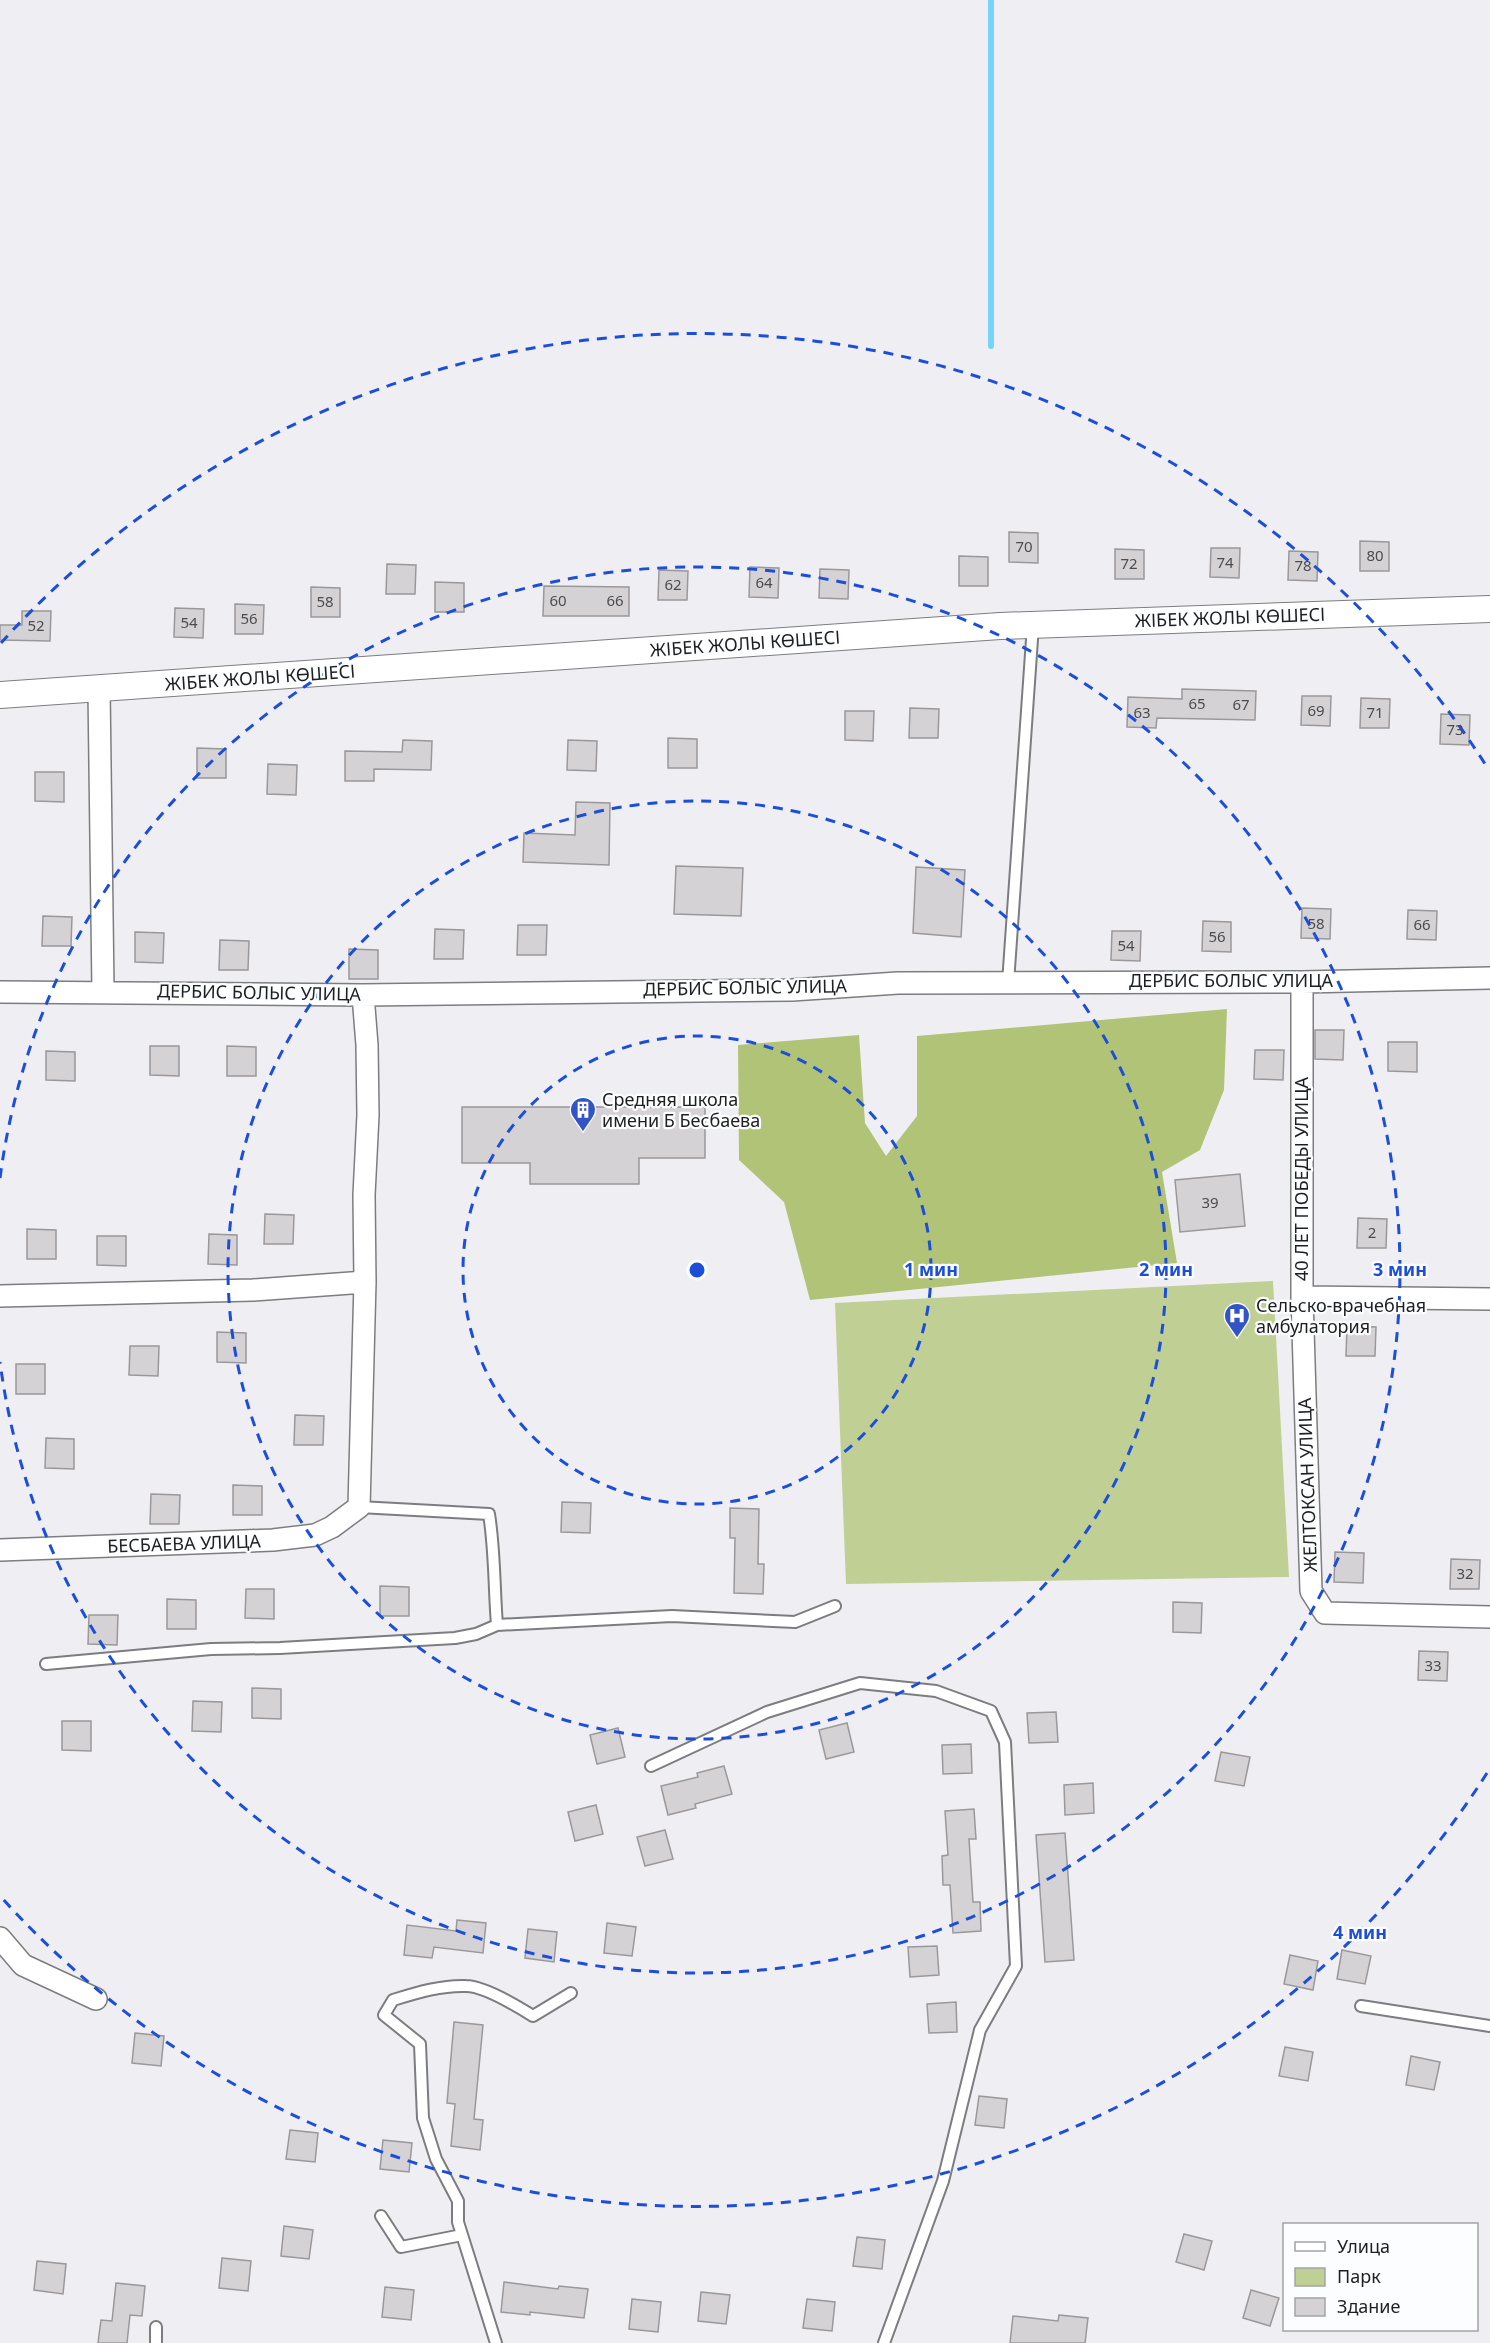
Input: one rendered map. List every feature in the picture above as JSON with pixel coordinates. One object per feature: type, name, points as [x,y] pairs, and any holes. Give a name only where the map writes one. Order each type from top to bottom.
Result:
[{"type":"street","name":"ЖІБЕК ЖОЛЫ КӨШЕСІ","points":[[0,695],[1033,625],[1490,609]]},
{"type":"street","points":[[99,689],[103,991]]},
{"type":"street","name":"ДЕРБИС БОЛЫС УЛИЦА","points":[[0,992],[103,991],[363,995],[792,990],[898,983],[1302,982],[1490,978]]},
{"type":"street","name":"40 ЛЕТ ПОБЕДЫ УЛИЦА","points":[[1302,982],[1302,1297],[1490,1299]]},
{"type":"street","points":[[359,1507],[365,1282],[364,1195],[368,1115],[367,1045],[363,995]]},
{"type":"street","points":[[0,1296],[253,1290],[365,1282]]},
{"type":"street","name":"ЖЕЛТОКСАН УЛИЦА","points":[[1302,1297],[1311,1591],[1325,1613],[1490,1617]]},
{"type":"street","name":"БЕСБАЕВА УЛИЦА","points":[[0,1550],[273,1540],[315,1535],[332,1527],[359,1507]]},
{"type":"street","points":[[0,1938],[23,1965],[96,1999]]},
{"type":"lane","points":[[1008,983],[1033,625]]},
{"type":"lane","points":[[359,1507],[489,1514],[495,1547],[494,1593],[497,1625]]},
{"type":"lane","points":[[46,1664],[211,1649],[280,1648],[455,1638],[476,1634],[497,1625],[672,1616],[795,1622],[836,1606]]},
{"type":"lane","points":[[651,1766],[767,1712],[860,1683],[936,1691],[991,1711],[1005,1742],[1016,1966],[980,2030],[943,2181],[884,2343]]},
{"type":"lane","points":[[496,2343],[458,2222],[458,2201],[436,2159],[423,2118],[420,2044],[384,2015],[393,2000],[427,1990],[468,1985],[507,2000],[533,2016],[571,1993]]},
{"type":"lane","points":[[1361,2006],[1490,2026]]},
{"type":"lane","points":[[381,2216],[401,2247],[462,2235]]},
{"type":"lane","points":[[156,2326],[156,2343]]},
{"type":"green space","points":[[1227,1009],[1224,1090],[1200,1150],[1162,1172],[1177,1263],[810,1300],[784,1202],[739,1160],[738,1045],[859,1035],[865,1123],[886,1156],[917,1116],[917,1036]]},
{"type":"green space","points":[[1273,1281],[1289,1577],[846,1584],[835,1303]]},
{"type":"building","points":[[1009,532],[1038,533],[1038,563],[1009,562]]},
{"type":"building","points":[[1360,541],[1389,542],[1389,571],[1360,571]]},
{"type":"building","points":[[1211,548],[1240,548],[1239,578],[1210,577]]},
{"type":"building","points":[[1115,549],[1144,550],[1144,579],[1115,579]]},
{"type":"building","points":[[1289,551],[1318,552],[1317,581],[1288,580]]},
{"type":"building","points":[[959,556],[988,557],[988,586],[959,586]]},
{"type":"building","points":[[387,564],[416,565],[415,594],[386,594]]},
{"type":"building","points":[[750,567],[779,568],[778,598],[749,597]]},
{"type":"building","points":[[820,569],[849,570],[848,599],[819,598]]},
{"type":"building","points":[[659,570],[688,571],[687,600],[658,600]]},
{"type":"building","points":[[435,582],[464,583],[464,612],[435,612]]},
{"type":"building","points":[[544,586],[629,587],[629,616],[543,616]]},
{"type":"building","points":[[311,587],[340,588],[340,617],[311,617]]},
{"type":"building","points":[[235,604],[264,605],[263,634],[235,634]]},
{"type":"building","points":[[175,608],[204,609],[203,638],[174,637]]},
{"type":"building","points":[[22,611],[51,611],[50,641],[0,640],[0,625],[22,625]]},
{"type":"building","points":[[1182,689],[1256,691],[1255,720],[1157,718],[1156,728],[1127,727],[1128,697],[1182,699]]},
{"type":"building","points":[[1302,696],[1331,696],[1330,726],[1301,725]]},
{"type":"building","points":[[1361,698],[1390,699],[1389,728],[1360,728]]},
{"type":"building","points":[[910,708],[939,709],[938,738],[909,738]]},
{"type":"building","points":[[845,711],[874,711],[873,741],[845,740]]},
{"type":"building","points":[[1441,714],[1470,715],[1469,745],[1440,744]]},
{"type":"building","points":[[668,738],[697,739],[697,768],[668,768]]},
{"type":"building","points":[[403,740],[432,741],[431,770],[374,769],[374,781],[345,781],[345,751],[402,752]]},
{"type":"building","points":[[568,740],[597,741],[596,771],[567,770]]},
{"type":"building","points":[[197,748],[226,749],[226,778],[197,778]]},
{"type":"building","points":[[268,764],[297,765],[296,795],[267,794]]},
{"type":"building","points":[[35,772],[64,772],[64,802],[35,801]]},
{"type":"building","points":[[576,802],[610,803],[609,865],[523,862],[524,833],[575,835]]},
{"type":"building","points":[[676,866],[743,868],[741,916],[674,914]]},
{"type":"building","points":[[916,867],[965,870],[961,937],[913,933]]},
{"type":"building","points":[[1302,908],[1331,909],[1330,939],[1301,938]]},
{"type":"building","points":[[1408,910],[1437,911],[1436,940],[1407,939]]},
{"type":"building","points":[[43,916],[72,917],[71,946],[42,946]]},
{"type":"building","points":[[1203,921],[1231,922],[1231,952],[1202,951]]},
{"type":"building","points":[[518,925],[547,925],[546,955],[517,955]]},
{"type":"building","points":[[435,929],[464,930],[463,959],[434,959]]},
{"type":"building","points":[[1112,931],[1141,931],[1140,961],[1111,960]]},
{"type":"building","points":[[135,932],[164,933],[163,963],[135,962]]},
{"type":"building","points":[[220,940],[249,941],[248,970],[219,970]]},
{"type":"building","points":[[349,949],[378,950],[378,979],[349,979]]},
{"type":"building","points":[[1315,1030],[1344,1030],[1343,1060],[1315,1059]]},
{"type":"building","points":[[1388,1042],[1417,1042],[1417,1072],[1388,1071]]},
{"type":"building","points":[[150,1046],[179,1046],[179,1076],[150,1075]]},
{"type":"building","points":[[227,1046],[256,1047],[256,1076],[227,1076]]},
{"type":"building","points":[[1255,1050],[1284,1050],[1283,1080],[1254,1079]]},
{"type":"building","points":[[46,1051],[75,1052],[75,1081],[46,1080]]},
{"type":"building","name":"Средняя школа имени Б Бесбаева","points":[[462,1107],[705,1107],[705,1158],[639,1158],[639,1184],[530,1184],[530,1163],[462,1163]]},
{"type":"building","points":[[1240,1174],[1245,1226],[1180,1232],[1175,1180]]},
{"type":"building","points":[[265,1214],[294,1215],[293,1244],[264,1244]]},
{"type":"building","points":[[1358,1218],[1387,1219],[1386,1248],[1357,1248]]},
{"type":"building","points":[[27,1229],[56,1230],[56,1259],[27,1259]]},
{"type":"building","points":[[209,1234],[237,1235],[237,1265],[208,1264]]},
{"type":"building","points":[[97,1236],[126,1236],[126,1266],[97,1265]]},
{"type":"building","points":[[1347,1326],[1376,1327],[1375,1356],[1346,1356]]},
{"type":"building","points":[[217,1332],[246,1333],[246,1363],[217,1362]]},
{"type":"building","points":[[130,1346],[159,1346],[158,1376],[129,1375]]},
{"type":"building","points":[[16,1364],[45,1364],[45,1394],[16,1394]]},
{"type":"building","points":[[295,1415],[324,1416],[323,1445],[294,1445]]},
{"type":"building","points":[[46,1438],[74,1439],[74,1469],[45,1468]]},
{"type":"building","points":[[233,1485],[262,1486],[262,1515],[233,1515]]},
{"type":"building","points":[[151,1494],[180,1495],[179,1524],[150,1524]]},
{"type":"building","points":[[562,1502],[591,1503],[590,1533],[561,1532]]},
{"type":"building","points":[[730,1508],[759,1509],[758,1564],[764,1564],[763,1594],[734,1593],[735,1538],[730,1538]]},
{"type":"building","points":[[1335,1552],[1364,1553],[1363,1583],[1334,1582]]},
{"type":"building","points":[[1451,1559],[1480,1560],[1479,1589],[1450,1589]]},
{"type":"building","points":[[380,1586],[409,1587],[409,1616],[380,1616]]},
{"type":"building","points":[[246,1589],[274,1589],[274,1619],[245,1618]]},
{"type":"building","points":[[167,1599],[196,1600],[196,1629],[167,1629]]},
{"type":"building","points":[[1173,1602],[1202,1603],[1201,1633],[1173,1632]]},
{"type":"building","points":[[89,1615],[118,1615],[117,1645],[88,1644]]},
{"type":"building","points":[[1419,1651],[1448,1652],[1447,1681],[1418,1680]]},
{"type":"building","points":[[252,1688],[281,1689],[281,1719],[252,1718]]},
{"type":"building","points":[[193,1701],[222,1702],[221,1732],[192,1731]]},
{"type":"building","points":[[1056,1712],[1058,1742],[1029,1743],[1027,1713]]},
{"type":"building","points":[[62,1721],[91,1721],[91,1751],[62,1750]]},
{"type":"building","points":[[847,1723],[854,1752],[826,1759],[819,1730]]},
{"type":"building","points":[[618,1728],[625,1757],[597,1764],[590,1735]]},
{"type":"building","points":[[971,1744],[972,1773],[943,1774],[942,1745]]},
{"type":"building","points":[[1221,1752],[1250,1757],[1244,1786],[1215,1781]]},
{"type":"building","points":[[724,1766],[732,1794],[695,1804],[696,1808],[668,1815],[661,1786],[698,1777],[697,1773]]},
{"type":"building","points":[[1093,1783],[1094,1813],[1065,1815],[1064,1785]]},
{"type":"building","points":[[596,1805],[603,1834],[575,1841],[568,1812]]},
{"type":"building","points":[[974,1809],[976,1839],[969,1839],[973,1902],[980,1902],[981,1931],[953,1933],[950,1885],[943,1885],[942,1856],[948,1855],[945,1811]]},
{"type":"building","points":[[665,1830],[673,1859],[645,1866],[637,1837]]},
{"type":"building","points":[[1065,1833],[1074,1960],[1045,1962],[1036,1835]]},
{"type":"building","points":[[457,1920],[486,1923],[483,1953],[434,1947],[432,1958],[404,1955],[407,1925],[456,1931]]},
{"type":"building","points":[[607,1923],[636,1927],[632,1956],[604,1953]]},
{"type":"building","points":[[528,1929],[557,1932],[554,1962],[525,1958]]},
{"type":"building","points":[[937,1946],[939,1975],[910,1977],[908,1947]]},
{"type":"building","points":[[1342,1950],[1371,1956],[1365,1984],[1337,1979]]},
{"type":"building","points":[[1290,1955],[1318,1961],[1313,1990],[1284,1984]]},
{"type":"building","points":[[956,2002],[957,2032],[929,2033],[927,2004]]},
{"type":"building","points":[[454,2022],[483,2025],[474,2119],[483,2120],[480,2150],[451,2146],[455,2104],[447,2103]]},
{"type":"building","points":[[135,2033],[164,2036],[161,2066],[132,2063]]},
{"type":"building","points":[[1285,2047],[1313,2052],[1308,2081],[1279,2076]]},
{"type":"building","points":[[1411,2056],[1440,2062],[1434,2090],[1406,2085]]},
{"type":"building","points":[[979,2096],[1007,2099],[1004,2128],[975,2125]]},
{"type":"building","points":[[290,2130],[318,2133],[315,2162],[286,2159]]},
{"type":"building","points":[[383,2140],[412,2143],[409,2172],[380,2169]]},
{"type":"building","points":[[284,2226],[313,2230],[309,2259],[281,2256]]},
{"type":"building","points":[[1184,2234],[1212,2241],[1204,2270],[1176,2262]]},
{"type":"building","points":[[857,2237],[885,2240],[882,2269],[853,2266]]},
{"type":"building","points":[[222,2258],[251,2261],[248,2291],[219,2288]]},
{"type":"building","points":[[37,2261],[66,2264],[63,2294],[34,2290]]},
{"type":"building","points":[[504,2282],[558,2289],[559,2286],[588,2289],[584,2318],[530,2312],[530,2315],[501,2312]]},
{"type":"building","points":[[116,2283],[145,2286],[142,2316],[130,2315],[127,2343],[98,2343],[101,2320],[112,2321]]},
{"type":"building","points":[[385,2287],[414,2290],[411,2320],[382,2317]]},
{"type":"building","points":[[1251,2290],[1279,2298],[1270,2326],[1243,2318]]},
{"type":"building","points":[[701,2292],[730,2295],[726,2324],[698,2321]]},
{"type":"building","points":[[632,2299],[661,2302],[658,2332],[629,2329]]},
{"type":"building","points":[[807,2299],[835,2302],[832,2331],[803,2328]]},
{"type":"building","points":[[1059,2315],[1088,2318],[1085,2343],[1010,2343],[1013,2316],[1058,2321]]},
{"type":"waterway","points":[[991,0],[991,346]]},
{"type":"place","name":"Средняя школа имени Б Бесбаева","points":[[583,1133]]},
{"type":"place","name":"Сельско-врачебная амбулатория","points":[[1237,1339]]}]
